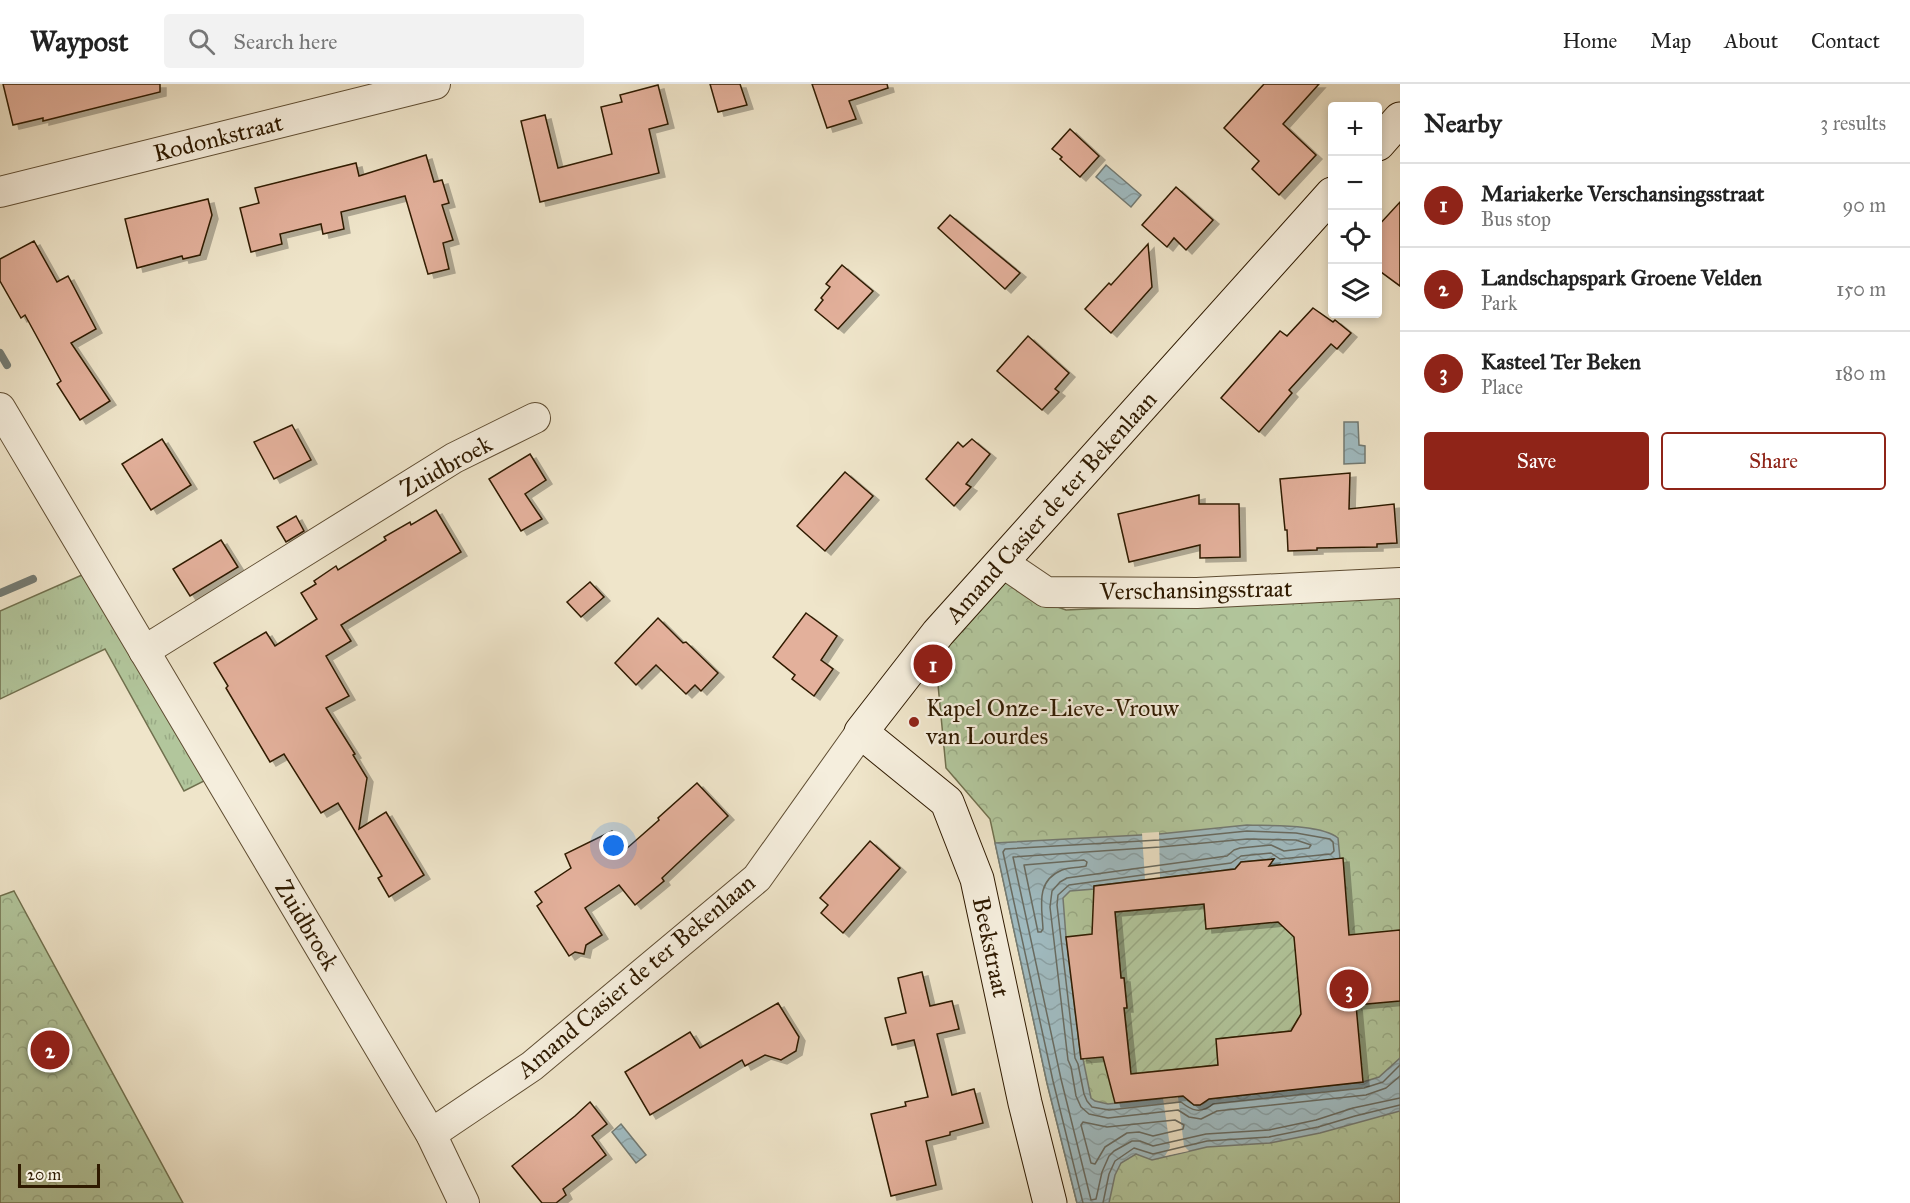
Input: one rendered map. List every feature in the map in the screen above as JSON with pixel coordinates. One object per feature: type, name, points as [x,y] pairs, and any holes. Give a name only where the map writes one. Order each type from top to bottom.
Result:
[{"type":"street","name":"Rodonkstraat","points":[[0,192],[435,84]]},
{"type":"street","points":[[1382,139],[1400,119]]},
{"type":"street","name":"Amand Casier de ter Bekenlaan","points":[[431,1134],[532,1066],[757,878],[861,732],[938,633],[1328,198]]},
{"type":"street","name":"Zuidbroek","points":[[0,408],[431,1134],[464,1203]]},
{"type":"street","name":"Zuidbroek","points":[[144,651],[454,458],[535,418]]},
{"type":"street","name":"Verschansingsstraat","points":[[1002,562],[1046,592],[1197,593],[1400,583]]},
{"type":"street","name":"Beekstraat","points":[[861,732],[947,802],[977,879],[1025,1103],[1050,1203]]},
{"type":"green space","points":[[1000,574],[1038,600],[1066,610],[1400,594],[1400,1203],[1077,1203],[1047,1083],[990,819],[946,768],[936,664],[953,626]]},
{"type":"green space","points":[[82,575],[206,780],[184,791],[105,649],[0,699],[0,611]]},
{"type":"green space","points":[[14,891],[183,1203],[0,1203],[0,896]]},
{"type":"green space","points":[[1204,904],[1206,929],[1281,921],[1294,933],[1302,1019],[1298,1019],[1291,1031],[1217,1039],[1218,1065],[1129,1074],[1124,1008],[1127,1007],[1124,978],[1121,978],[1115,912]]},
{"type":"water","points":[[1106,165],[1141,195],[1131,207],[1096,177]]},
{"type":"water","points":[[1344,422],[1358,422],[1359,445],[1365,446],[1365,463],[1344,464]]},
{"type":"water","points":[[1247,825],[1308,828],[1330,833],[1338,838],[1340,859],[1269,866],[1273,859],[1241,862],[1235,869],[1094,886],[1094,889],[1070,891],[1063,898],[1081,1059],[1083,1059],[1091,1098],[1108,1104],[1188,1096],[1188,1101],[1199,1105],[1209,1099],[1363,1082],[1379,1077],[1400,1058],[1400,1111],[1320,1133],[1270,1143],[1207,1147],[1152,1160],[1136,1154],[1121,1163],[1115,1175],[1109,1203],[1077,1203],[1047,1083],[995,843],[1159,834]]},
{"type":"water","points":[[621,1124],[646,1155],[636,1163],[612,1132]]},
{"type":"pier","points":[[1159,832],[1160,878],[1145,880],[1142,833]]},
{"type":"pier","points":[[1178,1097],[1184,1146],[1189,1151],[1165,1156],[1170,1147],[1163,1098]]},
{"type":"building","points":[[3,84],[160,84],[160,92],[43,121],[43,118],[13,125]]},
{"type":"building","points":[[710,84],[740,84],[747,105],[718,112]]},
{"type":"building","points":[[812,84],[887,84],[888,88],[849,101],[856,119],[827,128]]},
{"type":"building","points":[[1264,84],[1319,84],[1283,124],[1316,155],[1279,195],[1252,169],[1259,161],[1224,128]]},
{"type":"building","points":[[658,85],[668,124],[649,129],[659,173],[540,202],[521,121],[545,115],[558,168],[612,154],[601,107],[622,102],[620,95]]},
{"type":"building","points":[[1070,129],[1099,156],[1080,177],[1052,149]]},
{"type":"building","points":[[426,155],[434,182],[442,180],[449,203],[442,205],[453,240],[443,243],[449,269],[428,274],[405,196],[341,212],[344,229],[323,234],[321,224],[280,234],[282,244],[251,252],[240,208],[259,203],[255,188],[356,163],[359,176]]},
{"type":"building","points":[[1176,187],[1213,220],[1186,250],[1174,238],[1167,247],[1142,225]]},
{"type":"building","points":[[208,199],[212,215],[200,255],[183,259],[182,256],[137,268],[125,219]]},
{"type":"building","points":[[1400,202],[1400,286],[1382,273],[1382,222]]},
{"type":"building","points":[[950,215],[1020,273],[1005,289],[938,228]]},
{"type":"building","points":[[34,241],[57,282],[68,276],[96,329],[71,343],[110,401],[80,420],[57,384],[61,381],[25,315],[21,318],[0,281],[0,259]]},
{"type":"building","points":[[1148,244],[1152,287],[1111,333],[1085,309],[1109,283],[1111,285]]},
{"type":"building","points":[[842,265],[873,291],[838,329],[815,310],[830,287],[826,284]]},
{"type":"building","points":[[1313,308],[1333,322],[1335,320],[1351,333],[1337,349],[1331,344],[1289,390],[1292,393],[1259,432],[1221,398],[1280,331],[1287,336]]},
{"type":"building","points":[[1028,336],[1069,373],[1055,389],[1059,392],[1042,410],[997,371]]},
{"type":"building","points":[[292,425],[311,460],[274,479],[254,442]]},
{"type":"building","points":[[162,439],[191,485],[151,510],[122,464]]},
{"type":"building","points":[[972,439],[990,454],[966,484],[971,487],[954,506],[926,479],[958,442],[963,447]]},
{"type":"building","points":[[530,454],[546,480],[525,494],[542,519],[521,531],[489,479]]},
{"type":"building","points":[[845,472],[873,496],[825,551],[797,526]]},
{"type":"building","points":[[1350,473],[1349,509],[1394,504],[1397,543],[1377,544],[1377,547],[1288,551],[1280,479]]},
{"type":"building","points":[[1199,495],[1199,504],[1239,504],[1240,557],[1200,558],[1200,545],[1129,562],[1118,514]]},
{"type":"building","points":[[436,510],[461,552],[341,625],[351,641],[326,656],[349,696],[326,708],[367,778],[359,829],[386,812],[424,875],[389,897],[378,878],[382,876],[338,803],[321,813],[284,754],[270,762],[226,688],[228,686],[214,663],[266,632],[275,646],[317,619],[301,593],[316,584],[314,581],[336,566],[338,570],[386,540],[384,537]]},
{"type":"building","points":[[296,516],[304,531],[286,542],[277,527]]},
{"type":"building","points":[[221,540],[238,567],[190,596],[173,569]]},
{"type":"building","points":[[590,582],[604,597],[581,617],[567,602]]},
{"type":"building","points":[[806,613],[837,636],[821,660],[833,669],[814,696],[792,679],[795,675],[773,657]]},
{"type":"building","points":[[658,618],[718,673],[701,691],[695,685],[686,694],[656,665],[636,685],[615,663]]},
{"type":"building","points":[[697,783],[728,816],[662,878],[664,881],[635,905],[619,885],[585,908],[602,935],[586,945],[584,954],[575,952],[569,956],[537,906],[542,902],[535,892],[571,868],[565,854],[612,831],[625,850]]},
{"type":"building","points":[[870,841],[900,868],[843,933],[821,913],[828,905],[820,898]]},
{"type":"building","points":[[1343,858],[1349,935],[1400,930],[1400,1001],[1356,1005],[1363,1082],[1209,1099],[1200,1105],[1194,1105],[1183,1096],[1115,1103],[1103,1057],[1081,1059],[1066,937],[1092,934],[1094,886],[1235,869],[1241,862],[1274,859],[1269,866]],"holes":[[[1204,904],[1206,929],[1278,922],[1294,937],[1301,1014],[1291,1031],[1216,1039],[1218,1065],[1131,1074],[1124,1008],[1127,1008],[1124,978],[1121,978],[1115,912]]]},
{"type":"building","points":[[922,972],[930,1006],[952,1001],[959,1029],[937,1034],[952,1095],[974,1089],[983,1123],[926,1141],[936,1185],[891,1196],[871,1114],[906,1106],[905,1102],[928,1097],[914,1040],[892,1045],[885,1018],[906,1013],[898,978]]},
{"type":"building","points":[[778,1003],[799,1037],[796,1051],[781,1060],[765,1055],[745,1066],[742,1060],[650,1115],[625,1072],[690,1032],[700,1048]]},
{"type":"building","points":[[590,1102],[607,1124],[592,1136],[606,1155],[563,1189],[566,1195],[556,1203],[542,1203],[512,1166]]},
{"type":"waterway","points":[[0,353],[7,365]]},
{"type":"waterway","points":[[0,593],[33,579]]},
{"type":"place","name":"Mariakerke Verschansingsstraat","points":[[933,664]]},
{"type":"place","name":"Kapel Onze-Lieve-Vrouw van Lourdes","points":[[914,722]]},
{"type":"place","name":"Kasteel Ter Beken","points":[[1349,989]]},
{"type":"place","name":"Landschapspark Groene Velden","points":[[50,1050]]}]
